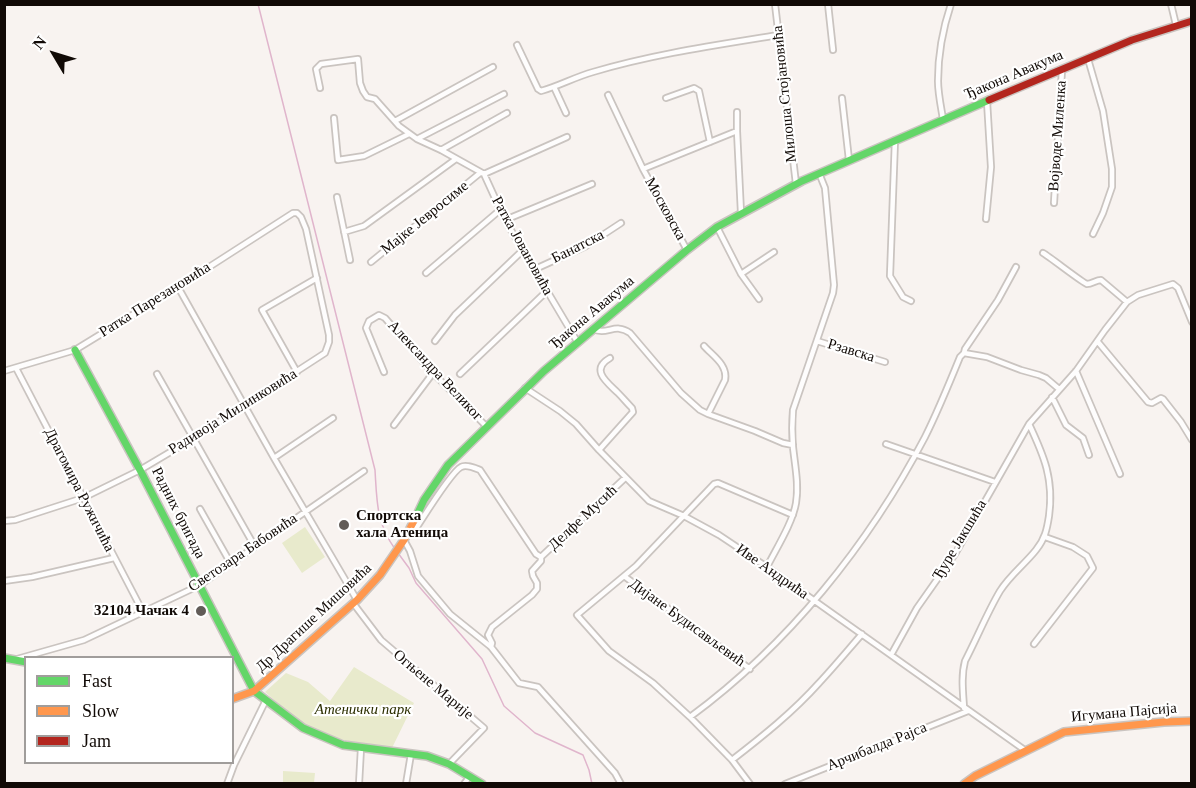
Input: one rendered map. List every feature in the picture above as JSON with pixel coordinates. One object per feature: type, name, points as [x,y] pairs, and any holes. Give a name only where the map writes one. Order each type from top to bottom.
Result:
[{"type":"main road","name":"Ђакона Авакума","points":[[403,542],[424,500],[448,465],[486,426],[592,329],[717,228],[741,213],[819,173],[1132,40],[1191,21]]},
{"type":"main road","name":"Радних бригада","points":[[75,350],[254,691]]},
{"type":"main road","name":"Др Драгише Мишовића","points":[[234,698],[254,691],[355,602],[380,575],[403,542]]},
{"type":"main road","points":[[4,658],[24,662]]},
{"type":"main road","points":[[254,691],[303,728],[343,745],[427,756],[449,764],[482,783]]},
{"type":"main road","name":"Игумана Пајсија","points":[[964,783],[1064,732],[1191,721]]},
{"type":"street","name":"Милоша Стојановића","points":[[775,4],[796,184]]},
{"type":"street","points":[[828,4],[833,50]]},
{"type":"street","points":[[943,119],[938,81],[944,24],[951,4]]},
{"type":"street","points":[[1171,4],[1176,25]]},
{"type":"street","points":[[517,45],[541,91],[592,72],[641,60],[778,35]]},
{"type":"street","points":[[320,88],[316,69],[318,66],[358,59],[360,83],[367,97],[375,99],[417,140],[441,150],[482,174]]},
{"type":"street","points":[[1088,59],[1103,111],[1112,169],[1112,187],[1093,234]]},
{"type":"street","points":[[395,121],[493,67]]},
{"type":"street","name":"Војводе Миленка","points":[[1054,203],[1062,70]]},
{"type":"street","points":[[554,87],[566,113]]},
{"type":"street","points":[[666,98],[694,88],[699,91],[710,142]]},
{"type":"street","points":[[417,140],[504,94]]},
{"type":"street","name":"Московска","points":[[608,95],[643,169],[687,250]]},
{"type":"street","points":[[842,98],[849,160]]},
{"type":"street","points":[[986,219],[992,167],[987,101]]},
{"type":"street","points":[[441,150],[507,112]]},
{"type":"street","points":[[737,112],[741,213]]},
{"type":"street","points":[[334,118],[338,160],[364,156],[409,134]]},
{"type":"street","points":[[643,169],[737,131]]},
{"type":"street","name":"Мајке Јевросиме","points":[[371,262],[482,174],[567,137]]},
{"type":"street","points":[[895,140],[890,276],[903,297],[911,301]]},
{"type":"street","points":[[344,232],[364,226],[456,159]]},
{"type":"street","points":[[767,567],[793,515],[796,504],[798,484],[793,444],[793,410],[833,293],[825,188],[819,173]]},
{"type":"street","name":"Ратка Јовановића","points":[[482,174],[522,251],[578,343]]},
{"type":"street","points":[[505,220],[592,184]]},
{"type":"street","points":[[337,197],[350,260]]},
{"type":"street","points":[[426,273],[500,210]]},
{"type":"street","name":"Ратка Парезановића","points":[[4,371],[75,350],[293,213],[297,213]]},
{"type":"street","name":"Радивоја Милинковића","points":[[4,521],[22,518],[83,498],[140,470],[194,438],[325,353],[329,335],[306,229],[302,217],[297,213]]},
{"type":"street","name":"Банатска","points":[[533,270],[586,246],[621,223]]},
{"type":"street","points":[[717,228],[741,274],[759,299]]},
{"type":"street","points":[[435,341],[455,315],[522,251]]},
{"type":"street","points":[[741,274],[774,252]]},
{"type":"street","points":[[1043,253],[1084,283],[1103,281],[1127,302],[1138,295],[1173,284],[1178,288],[1191,322]]},
{"type":"street","points":[[690,717],[750,669],[842,568],[866,534],[926,435],[960,357],[994,307],[1016,267]]},
{"type":"street","points":[[297,372],[262,310],[317,278]]},
{"type":"street","points":[[178,287],[355,602]]},
{"type":"street","points":[[460,374],[547,291]]},
{"type":"street","name":"Ђуре Јакшића","points":[[891,655],[917,608],[955,554],[1029,424],[1076,371],[1127,302]]},
{"type":"street","name":"Александра Великог","points":[[384,372],[366,328],[366,324],[379,315],[385,318],[486,426]]},
{"type":"street","points":[[592,329],[601,332],[618,327],[626,329],[692,404],[708,414],[783,443],[793,444]]},
{"type":"street","name":"Рзавска","points":[[817,341],[885,362]]},
{"type":"street","points":[[1098,342],[1148,402],[1163,399],[1191,440]]},
{"type":"street","points":[[704,346],[724,366],[726,374],[726,380],[708,414]]},
{"type":"street","points":[[964,354],[987,357],[1039,375],[1059,389]]},
{"type":"street","points":[[599,450],[633,412],[632,408],[602,376],[601,366],[610,358]]},
{"type":"street","name":"Драгомира Ружичића","points":[[16,368],[143,612]]},
{"type":"street","points":[[1076,371],[1120,474]]},
{"type":"street","points":[[394,425],[434,373]]},
{"type":"street","points":[[157,374],[255,546]]},
{"type":"street","name":"Иве Андрића","points":[[525,388],[576,424],[650,501],[719,535],[1026,751]]},
{"type":"street","points":[[1052,397],[1066,425],[1083,438],[1089,455]]},
{"type":"street","points":[[274,458],[333,418]]},
{"type":"street","points":[[966,709],[962,685],[965,661],[1000,591],[1045,537],[1051,505],[1051,488],[1047,468],[1029,424]]},
{"type":"street","points":[[886,444],[995,482]]},
{"type":"street","points":[[408,532],[415,530],[456,471],[465,465],[480,470],[536,554],[541,557],[541,561],[532,571],[537,589],[492,627],[488,634],[492,643],[491,647]]},
{"type":"street","name":"Светозара Бабовића","points":[[28,656],[84,640],[200,585],[364,471]]},
{"type":"street","name":"Делфе Мусић","points":[[541,557],[626,478]]},
{"type":"street","points":[[750,783],[732,760],[690,717],[653,683],[609,651],[577,615],[636,566],[714,484],[718,483],[793,515]]},
{"type":"street","points":[[200,509],[231,564]]},
{"type":"street","points":[[1034,644],[1093,568],[1087,556],[1045,537]]},
{"type":"street","points":[[403,542],[410,551],[418,576],[450,614],[491,647],[519,683],[538,687],[615,773],[621,783]]},
{"type":"street","points":[[4,582],[114,558]]},
{"type":"street","name":"Дијане Будисављевић","points":[[624,576],[750,669]]},
{"type":"street","name":"Огњене Марије","points":[[355,602],[381,640],[484,728],[449,764]]},
{"type":"street","points":[[732,760],[795,708],[862,634]]},
{"type":"street","points":[[48,650],[48,656]]},
{"type":"street","name":"Светозара Бабовића","points":[[14,660],[24,657]]},
{"type":"street","points":[[226,783],[266,700]]},
{"type":"street","name":"Арчибалда Рајса","points":[[785,783],[966,709]]},
{"type":"street","points":[[359,783],[361,748]]},
{"type":"street","points":[[406,783],[411,754]]},
{"type":"street","points":[[464,783],[470,776]]},
{"type":"green space","points":[[305,527],[325,557],[302,573],[282,543]]},
{"type":"green space","name":"Атенички парк","points":[[354,667],[414,703],[392,748],[325,735],[299,722],[265,692],[286,673],[308,682],[330,701]]},
{"type":"green space","points":[[283,771],[315,773],[314,783],[283,783]]},
{"type":"waterway","points":[[258,4],[375,470],[381,521],[395,549]]},
{"type":"waterway","points":[[398,553],[416,583],[482,659],[504,706],[535,733],[583,755],[592,784]]},
{"type":"traffic: fast","points":[[417,515],[424,500],[448,465],[544,371],[717,227],[802,181],[989,100]]},
{"type":"traffic: fast","points":[[75,350],[254,691],[303,728],[343,745],[427,756],[449,764],[482,784]]},
{"type":"traffic: fast","points":[[4,658],[24,662]]},
{"type":"traffic: slow","points":[[234,698],[254,691],[357,600],[380,575],[404,540],[417,515]]},
{"type":"traffic: slow","points":[[964,784],[975,776],[1064,732],[1192,721]]},
{"type":"traffic: jam","points":[[989,100],[1132,40],[1192,21]]},
{"type":"place","name":"Спортска хала Атеница","points":[[344,525]]},
{"type":"place","name":"32104 Чачак 4","points":[[201,611]]}]
